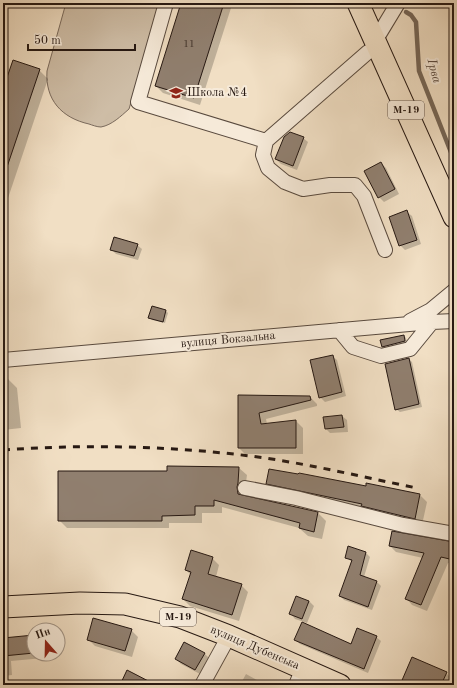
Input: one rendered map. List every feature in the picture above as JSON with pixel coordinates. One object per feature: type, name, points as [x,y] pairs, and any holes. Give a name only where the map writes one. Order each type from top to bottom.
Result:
[{"type":"highway","name":"М-19","points":[[358,3],[454,218]]},
{"type":"highway","name":"вулиця Дубенська","points":[[3,607],[80,603],[125,604],[180,617],[229,636],[300,677],[340,685]]},
{"type":"street","points":[[166,3],[138,102],[266,140]]},
{"type":"street","points":[[385,250],[364,196],[355,185],[330,185],[303,189],[285,182],[268,168],[263,155],[266,140],[376,45],[398,3]]},
{"type":"street","points":[[404,324],[431,310],[454,291]]},
{"type":"street","name":"вулиця Вокзальна","points":[[3,360],[404,324],[454,321]]},
{"type":"street","points":[[339,330],[353,347],[380,356],[410,349],[432,322]]},
{"type":"street","points":[[245,488],[296,498],[403,525],[454,534]]},
{"type":"street","points":[[202,685],[229,636]]},
{"type":"shaded area","points":[[66,3],[160,3],[129,109],[116,120],[105,126],[101,127],[79,121],[63,112],[52,99],[49,91],[47,71]]},
{"type":"building","points":[[181,3],[224,3],[194,98],[155,86]]},
{"type":"building","points":[[13,60],[40,69],[5,173],[3,172],[3,89]]},
{"type":"building","points":[[290,132],[304,137],[293,166],[275,159],[284,137]]},
{"type":"building","points":[[381,162],[395,189],[378,198],[364,171]]},
{"type":"building","points":[[407,210],[417,240],[399,246],[389,217]]},
{"type":"building","points":[[114,237],[138,244],[134,256],[110,250]]},
{"type":"building","points":[[152,306],[166,310],[163,322],[148,318]]},
{"type":"building","points":[[404,335],[405,341],[382,347],[380,340]]},
{"type":"building","points":[[333,355],[342,392],[319,398],[310,360]]},
{"type":"building","points":[[409,358],[419,404],[395,410],[385,364]]},
{"type":"building","points":[[238,395],[310,396],[311,400],[259,413],[261,424],[296,420],[296,448],[238,448]]},
{"type":"building","points":[[342,415],[344,427],[325,429],[323,417]]},
{"type":"building","points":[[167,466],[239,467],[237,487],[238,494],[318,512],[314,532],[299,528],[300,523],[214,500],[214,506],[195,506],[195,515],[162,516],[162,521],[58,521],[58,471],[167,471]]},
{"type":"building","points":[[269,469],[299,473],[366,486],[366,483],[420,494],[415,519],[361,506],[362,504],[266,484]]},
{"type":"building","points":[[392,531],[454,542],[454,560],[441,557],[421,605],[405,599],[424,553],[389,546]]},
{"type":"building","points":[[348,546],[366,552],[360,575],[377,581],[368,607],[339,596],[352,560],[345,558]]},
{"type":"building","points":[[191,550],[213,557],[208,574],[242,584],[232,615],[182,599],[191,572],[185,570]]},
{"type":"building","points":[[296,596],[309,601],[302,619],[289,614]]},
{"type":"building","points":[[93,618],[132,629],[125,651],[87,640]]},
{"type":"building","points":[[302,622],[351,644],[357,628],[377,636],[364,669],[294,640]]},
{"type":"building","points":[[26,636],[26,654],[3,656],[3,638]]},
{"type":"building","points":[[184,642],[205,653],[195,670],[175,659]]},
{"type":"building","points":[[412,657],[447,672],[441,685],[400,685]]},
{"type":"building","points":[[127,670],[156,685],[120,685]]},
{"type":"waterway","name":"Ірва","points":[[406,12],[411,15],[416,22],[419,71],[454,160]]},
{"type":"railway","points":[[3,450],[65,447],[127,447],[189,450],[292,462],[417,488]]},
{"type":"place","name":"Школа №4","points":[[176,93]]}]
